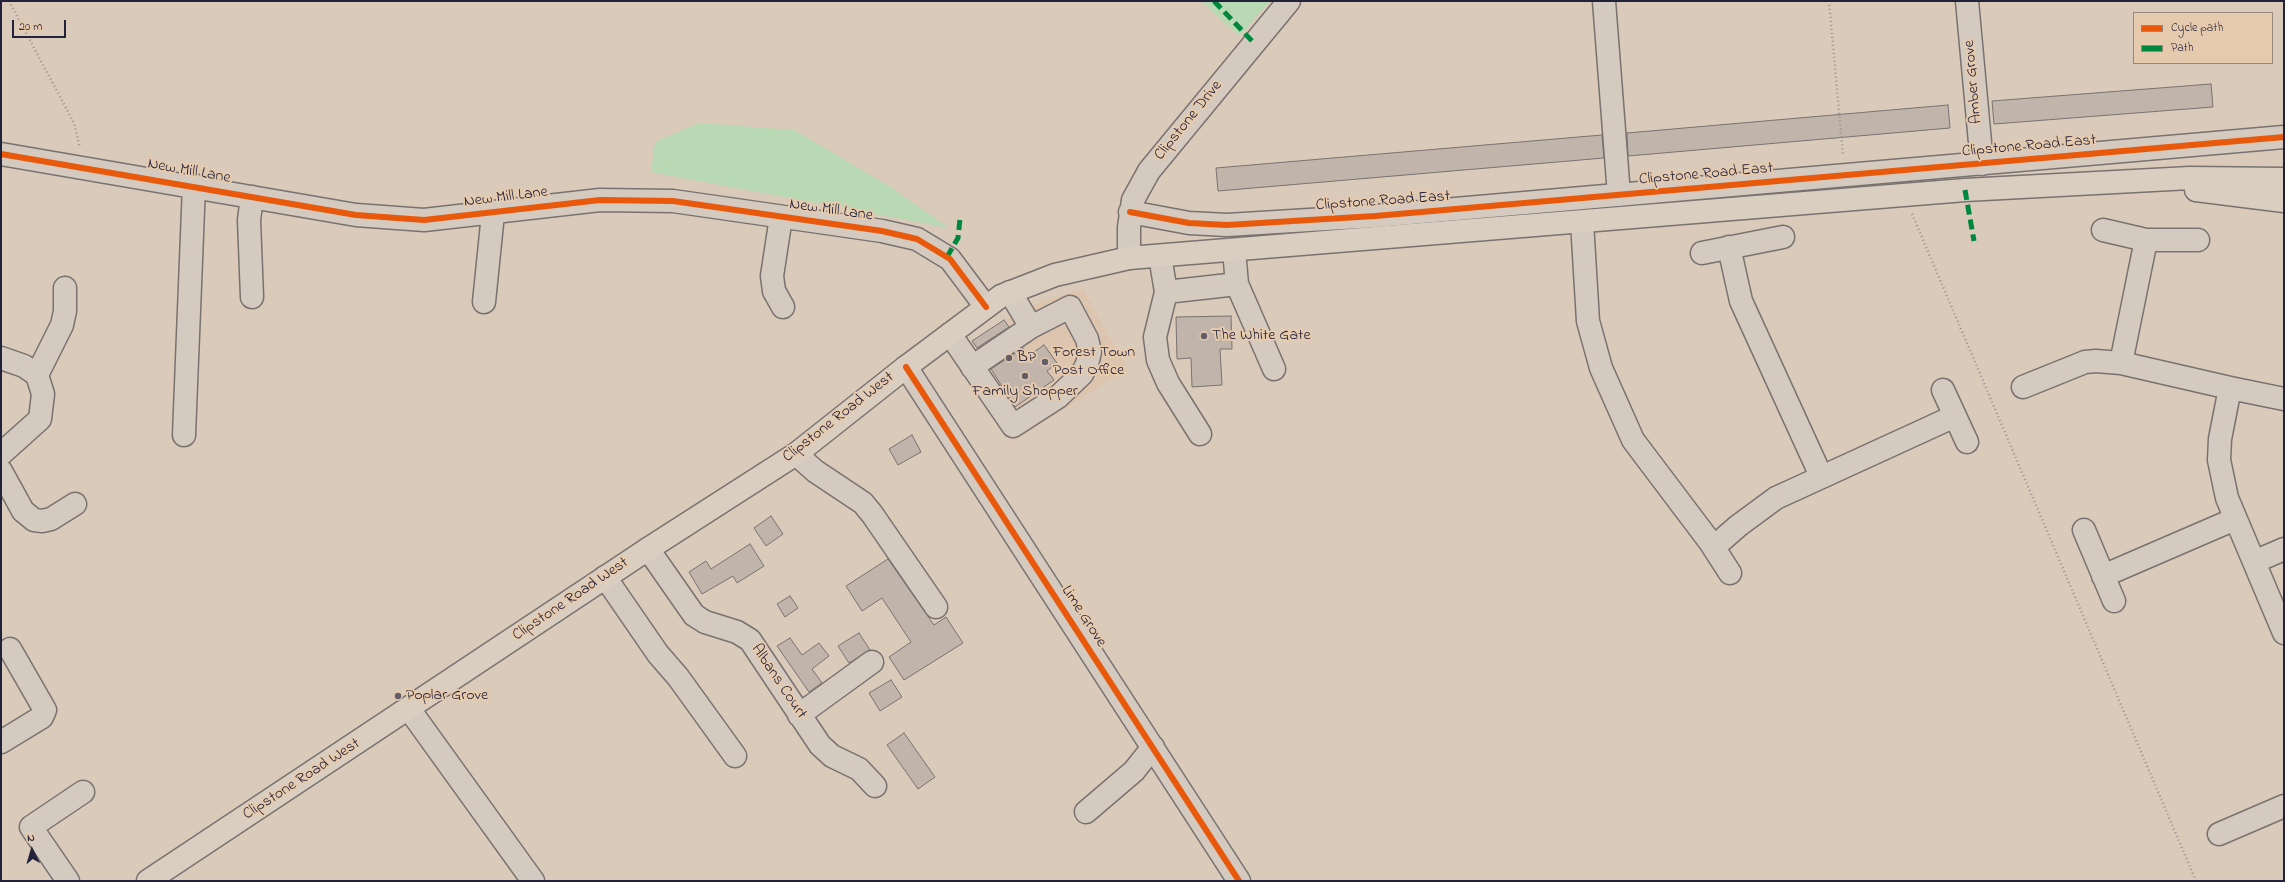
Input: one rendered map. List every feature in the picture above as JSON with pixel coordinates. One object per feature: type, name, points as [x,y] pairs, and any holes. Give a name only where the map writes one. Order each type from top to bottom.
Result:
[{"type":"main road","points":[[986,307],[1010,292],[1055,275],[1130,258],[1965,190],[2190,178],[2284,179]]},
{"type":"main road","points":[[2119,182],[2284,201]]},
{"type":"main road","name":"Clipstone Road West","points":[[148,881],[409,709],[605,577],[796,454],[906,367],[986,307]]},
{"type":"street","name":"Clipstone Drive","points":[[1130,258],[1130,212],[1133,200],[1149,171],[1289,1]]},
{"type":"street","points":[[1604,1],[1619,195]]},
{"type":"street","name":"Amber Grove","points":[[1967,1],[1982,164]]},
{"type":"street","name":"Clipstone Road East","points":[[1130,212],[1182,222],[1227,225],[1383,216],[2284,137]]},
{"type":"street","name":"New Mill Lane","points":[[1,154],[356,215],[424,220],[493,214],[600,200],[673,201],[882,231],[917,239],[950,259],[986,307]]},
{"type":"street","points":[[184,435],[194,186]]},
{"type":"street","points":[[252,197],[249,220],[252,297]]},
{"type":"street","points":[[484,302],[493,214]]},
{"type":"street","points":[[781,217],[772,276],[774,291],[783,307]]},
{"type":"street","points":[[1582,222],[1588,320],[1601,368],[1634,440],[1714,547],[1730,573]]},
{"type":"street","points":[[2103,230],[2146,240],[2198,240]]},
{"type":"street","points":[[1702,253],[1783,237]]},
{"type":"street","points":[[2121,364],[2146,240]]},
{"type":"street","points":[[1729,247],[1741,301],[1821,476]]},
{"type":"street","points":[[1234,250],[1238,284],[1274,369]]},
{"type":"street","points":[[1160,256],[1166,292],[1155,337],[1158,360],[1168,383],[1200,434]]},
{"type":"street","points":[[1166,292],[1238,284]]},
{"type":"street","points":[[37,375],[62,325],[65,311],[65,288]]},
{"type":"street","points":[[1010,292],[1031,327]]},
{"type":"street","points":[[950,334],[972,367],[1013,426],[1037,412],[1058,397],[1082,374],[1088,364],[1090,352],[1087,339],[1070,307],[1031,327],[972,367]]},
{"type":"street","points":[[1,358],[24,366],[37,375],[43,394],[40,419],[1,454]]},
{"type":"street","points":[[2023,387],[2085,362],[2102,361],[2284,398]]},
{"type":"street","name":"Lime Grove","points":[[906,367],[1239,881]]},
{"type":"street","points":[[2230,388],[2220,439],[2219,460],[2222,483],[2235,519],[2284,632]]},
{"type":"street","points":[[1944,390],[1967,442]]},
{"type":"street","points":[[1714,547],[1738,526],[1776,498],[1821,476],[1955,416]]},
{"type":"street","points":[[796,454],[814,471],[863,503],[936,607]]},
{"type":"street","points":[[1,471],[23,510],[34,520],[42,522],[51,519],[75,504]]},
{"type":"street","points":[[2103,576],[2235,519]]},
{"type":"street","points":[[2084,530],[2114,601]]},
{"type":"street","name":"Albans Court","points":[[648,549],[694,614],[705,622],[737,632],[750,640],[820,745],[832,756],[859,769],[875,786]]},
{"type":"street","points":[[2254,562],[2284,549]]},
{"type":"street","points":[[605,577],[658,654],[678,677],[735,756]]},
{"type":"street","points":[[1,742],[42,717],[46,710],[10,649]]},
{"type":"street","points":[[800,715],[872,662]]},
{"type":"street","points":[[409,709],[533,881]]},
{"type":"street","points":[[1086,812],[1134,771],[1153,747]]},
{"type":"street","points":[[68,881],[31,827],[83,792]]},
{"type":"street","points":[[2219,834],[2284,806]]},
{"type":"path","points":[[9,1],[74,123],[85,168]]},
{"type":"path","points":[[1829,1],[1845,176]]},
{"type":"path","points":[[1904,196],[2196,881]]},
{"type":"shaded area","points":[[1083,289],[1127,369],[1013,442],[952,357],[1012,316],[1045,300]]},
{"type":"green space","points":[[1201,1],[1270,1],[1239,36]]},
{"type":"green space","points":[[699,123],[794,130],[889,186],[949,228],[651,172],[655,142]]},
{"type":"building","points":[[2211,84],[2213,107],[1994,124],[1992,101]]},
{"type":"building","points":[[1948,105],[1950,128],[1628,156],[1627,133]]},
{"type":"building","points":[[1602,135],[1604,158],[1218,191],[1216,168]]},
{"type":"building","points":[[1231,316],[1232,349],[1220,349],[1222,385],[1192,387],[1191,358],[1177,359],[1176,317]]},
{"type":"building","points":[[1004,320],[1009,327],[977,348],[972,341]]},
{"type":"building","name":"Family Shopper","points":[[1044,345],[1057,363],[1047,371],[1054,380],[1015,407],[991,369],[1023,348],[1028,356]]},
{"type":"building","points":[[912,435],[921,452],[898,465],[889,449]]},
{"type":"building","points":[[771,516],[783,534],[766,546],[754,528]]},
{"type":"building","points":[[750,544],[764,566],[737,583],[733,576],[702,594],[689,572],[706,561],[711,569]]},
{"type":"building","points":[[888,559],[934,625],[946,617],[963,643],[904,680],[889,657],[911,642],[882,598],[862,611],[846,586]]},
{"type":"building","points":[[790,596],[798,608],[785,617],[777,604]]},
{"type":"building","points":[[859,633],[870,650],[849,663],[838,646]]},
{"type":"building","points":[[790,638],[802,655],[819,643],[829,656],[812,669],[822,683],[809,692],[777,646]]},
{"type":"building","points":[[891,680],[902,697],[880,711],[869,693]]},
{"type":"building","points":[[904,733],[935,777],[918,789],[887,745]]},
{"type":"marked path","points":[[1214,1],[1253,42]]},
{"type":"marked path","points":[[1965,190],[1974,241]]},
{"type":"marked path","points":[[947,257],[958,238],[960,219]]},
{"type":"cycle path","points":[[1130,212],[1189,223],[1227,225],[1375,216],[2284,137]]},
{"type":"cycle path","points":[[1,154],[356,215],[424,220],[600,200],[673,201],[882,231],[917,239],[950,259],[986,307]]},
{"type":"cycle path","points":[[906,367],[1239,881]]},
{"type":"place","name":"The White Gate","points":[[1204,336]]},
{"type":"place","name":"BP","points":[[1009,358]]},
{"type":"place","name":"Forest Town Post Office","points":[[1045,362]]},
{"type":"place","name":"Family Shopper","points":[[1025,376]]},
{"type":"place","name":"Poplar Grove","points":[[398,696]]}]
